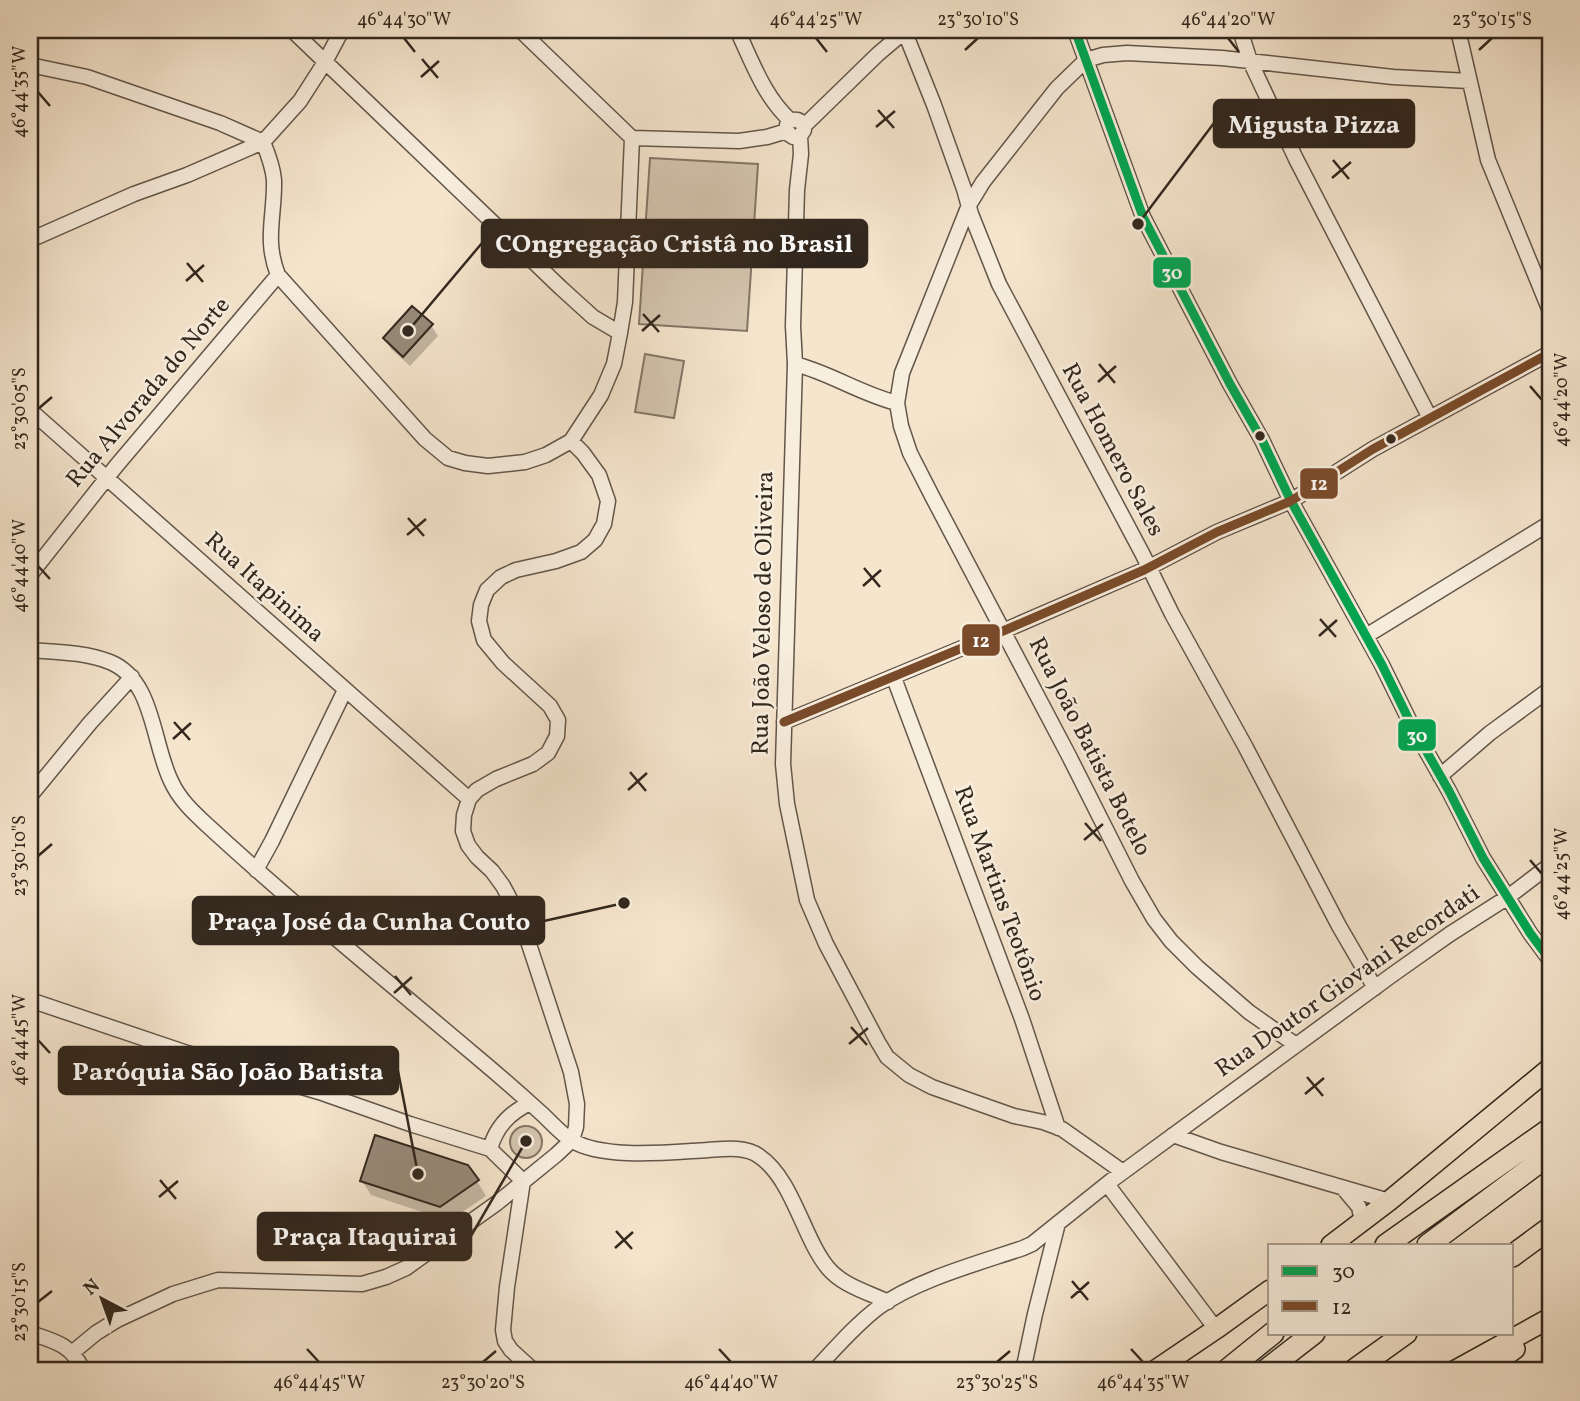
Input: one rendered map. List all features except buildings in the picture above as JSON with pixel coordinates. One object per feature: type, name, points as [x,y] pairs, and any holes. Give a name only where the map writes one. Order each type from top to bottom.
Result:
[{"type":"highway","points":[[1387,1244],[1550,1129]]},
{"type":"highway","points":[[1429,1244],[1550,1154]]},
{"type":"highway","points":[[1514,1255],[1550,1228]]},
{"type":"highway","points":[[1226,1371],[1272,1334]]},
{"type":"highway","points":[[1265,1371],[1313,1334]]},
{"type":"highway","points":[[1353,1371],[1405,1334]]},
{"type":"main road","points":[[1332,1244],[1389,1201],[1550,1068]]},
{"type":"main road","points":[[1154,1371],[1268,1291]]},
{"type":"main road","points":[[1454,1371],[1550,1321]]},
{"type":"main road","points":[[1484,1371],[1550,1321]]},
{"type":"street","points":[[292,30],[580,305],[593,317],[620,333]]},
{"type":"street","points":[[30,240],[263,142],[300,101],[342,30]]},
{"type":"street","points":[[737,30],[769,96],[795,128]]},
{"type":"street","points":[[1075,30],[1143,217],[1262,440],[1291,501],[1366,636],[1483,858],[1550,960]]},
{"type":"street","points":[[1240,30],[1250,61],[1296,159],[1430,418]]},
{"type":"street","points":[[1458,30],[1488,160],[1550,311]]},
{"type":"street","points":[[524,31],[632,138],[739,141],[795,128],[904,31]]},
{"type":"street","name":"Rua Homero Sales","points":[[904,31],[999,284],[1339,926],[1375,988]]},
{"type":"street","points":[[1086,60],[1103,55],[1128,53],[1250,61],[1393,77],[1469,82]]},
{"type":"street","name":"Rua João Batista Botelo","points":[[1086,60],[1058,88],[983,182],[969,205],[902,373],[897,403],[901,426],[910,453],[1154,919],[1197,967],[1249,1012],[1296,1045]]},
{"type":"street","points":[[30,65],[87,78],[217,121],[263,142],[274,177],[270,243],[278,275],[425,439],[448,458],[488,466],[546,455],[571,441],[601,395],[614,364],[625,302],[632,138]]},
{"type":"street","name":"Rua João Veloso de Oliveira","points":[[795,128],[801,154],[797,190],[793,326],[795,364],[783,764],[787,804],[807,900],[826,944],[887,1057],[909,1075],[932,1087],[1014,1116],[1058,1128],[1123,1172]]},
{"type":"street","name":"Rua Alvorada do Norte","points":[[30,575],[106,478],[278,275]]},
{"type":"street","points":[[784,722],[1003,631],[1148,567],[1217,532],[1291,501],[1373,449],[1550,353]]},
{"type":"street","points":[[795,364],[897,403]]},
{"type":"street","name":"Rua Itapinima","points":[[30,410],[469,799]]},
{"type":"street","points":[[73,1352],[117,1320],[173,1294],[218,1280],[362,1284],[377,1281],[406,1268],[497,1203],[572,1140],[576,1127],[577,1104],[571,1072],[521,920],[503,886],[468,845],[463,831],[469,799],[477,790],[533,764],[548,753],[557,736],[558,720],[550,706],[496,655],[484,640],[479,621],[487,590],[501,577],[516,570],[581,552],[595,540],[604,524],[608,501],[600,475],[571,441]]},
{"type":"street","points":[[1366,636],[1550,523]]},
{"type":"street","points":[[30,650],[72,653],[108,661],[132,677],[142,691],[171,782],[186,805],[256,870],[572,1140],[608,1151],[648,1153],[736,1149],[756,1153],[767,1161],[791,1197],[828,1268],[850,1286],[888,1302]]},
{"type":"street","points":[[30,796],[132,677]]},
{"type":"street","name":"Rua Martins Teotônio","points":[[894,678],[1022,1019],[1058,1128]]},
{"type":"street","points":[[1440,776],[1490,733],[1550,689]]},
{"type":"street","points":[[256,870],[345,690]]},
{"type":"street","name":"Rua Doutor Giovani Recordati","points":[[814,1371],[879,1307],[928,1282],[1032,1244],[1172,1135],[1450,933],[1508,897],[1550,865]]},
{"type":"street","points":[[30,1000],[490,1149],[523,1181]]},
{"type":"street","points":[[490,1149],[500,1125],[514,1112],[530,1103]]},
{"type":"street","points":[[1172,1135],[1389,1201]]},
{"type":"street","points":[[523,1181],[503,1330],[505,1341],[511,1350],[534,1371]]},
{"type":"street","points":[[1107,1184],[1216,1329]]},
{"type":"street","points":[[1342,1187],[1359,1207],[1362,1222]]},
{"type":"street","points":[[1023,1371],[1058,1223]]},
{"type":"street","points":[[30,1333],[73,1352],[83,1371]]},
{"type":"shaded area","points":[[650,158],[758,164],[747,331],[639,324]]},
{"type":"shaded area","points":[[645,354],[684,361],[674,418],[635,412]]},
{"type":"shaded area","points":[[526,1126],[538,1130],[542,1142],[538,1154],[526,1158],[514,1154],[510,1142],[514,1130]]},
{"type":"transit line","name":"30","points":[[1075,30],[1143,217],[1262,440],[1291,501],[1382,665],[1483,858],[1550,960]]},
{"type":"transit line","name":"12","points":[[784,722],[1144,570],[1217,532],[1291,501],[1373,449],[1550,353]]},
{"type":"place","name":"Migusta Pizza","points":[[1138,224]]},
{"type":"place","name":"COngregação Cristâ no Brasil","points":[[408,331]]},
{"type":"place","name":"Praça José da Cunha Couto","points":[[624,903]]},
{"type":"place","name":"Praça Itaquirai","points":[[526,1141]]},
{"type":"place","name":"Paróquia São João Batista","points":[[418,1174]]}]
